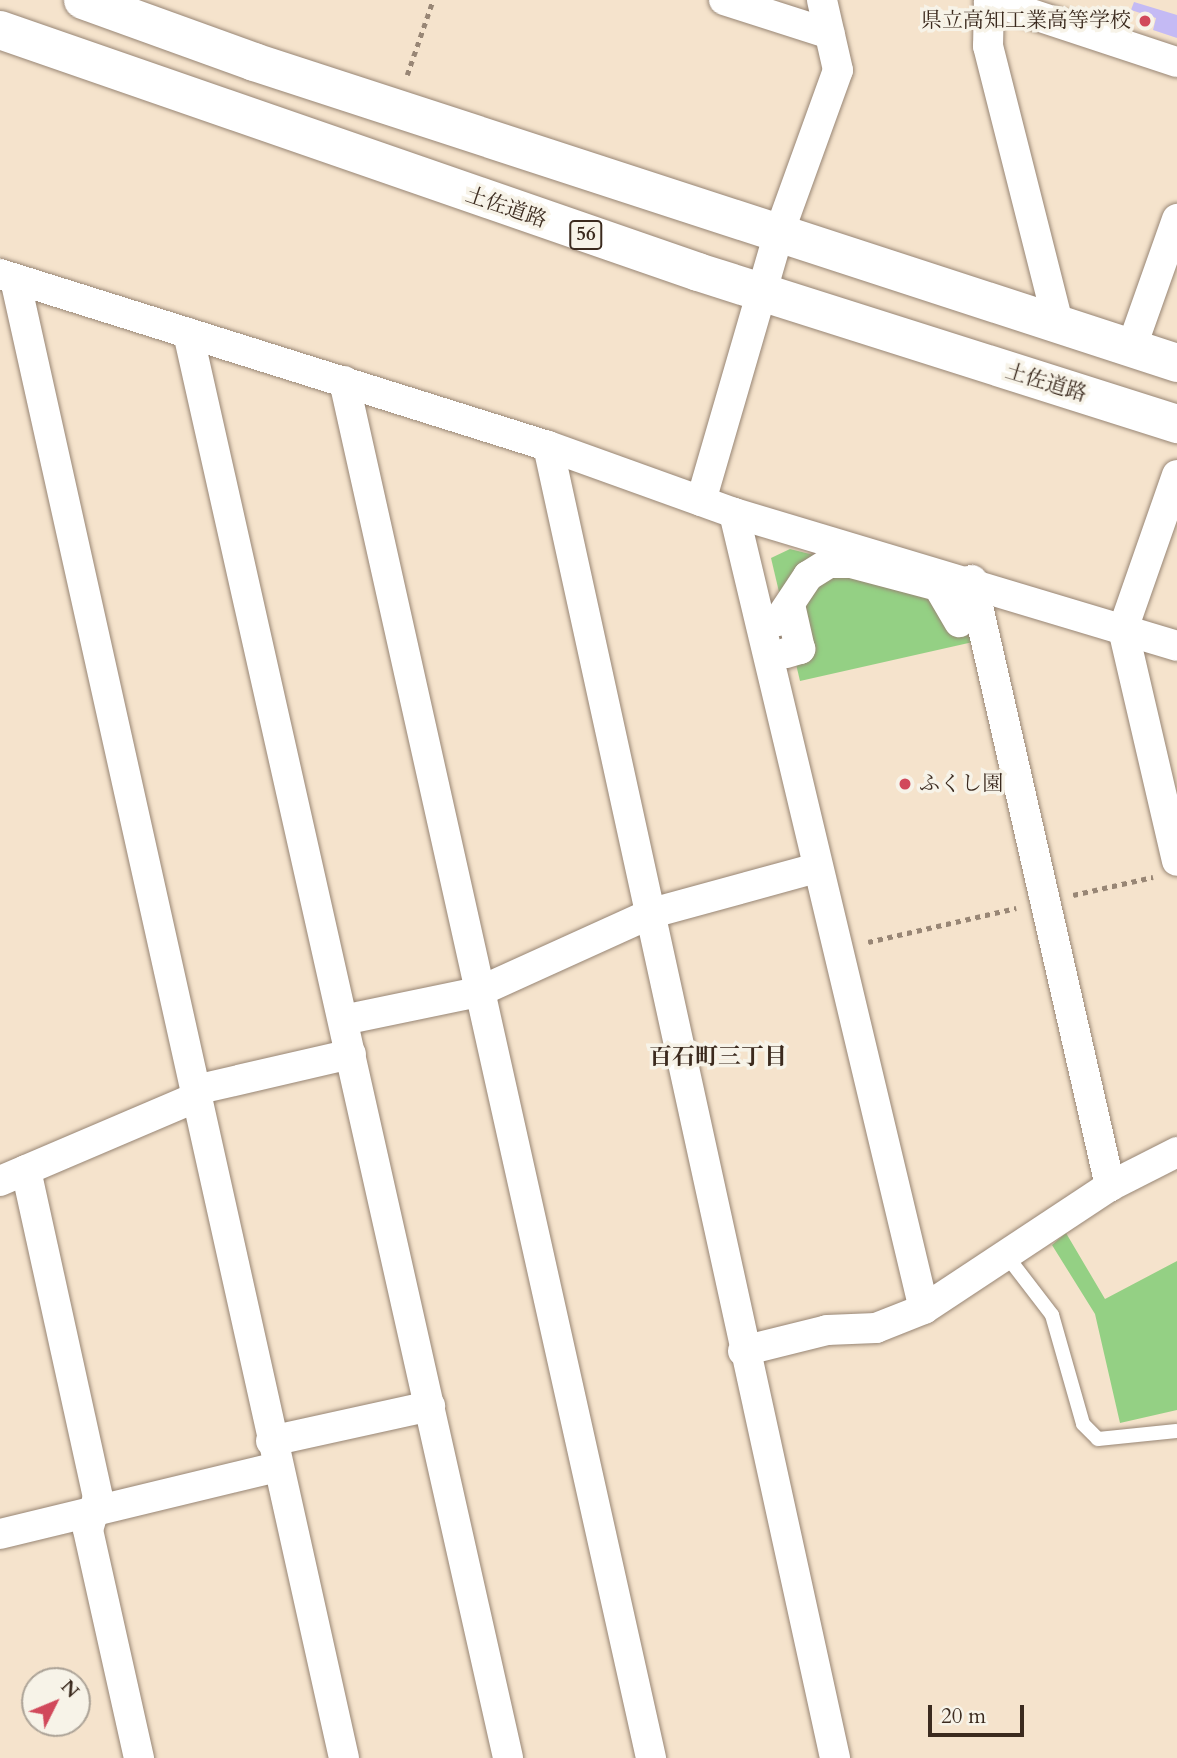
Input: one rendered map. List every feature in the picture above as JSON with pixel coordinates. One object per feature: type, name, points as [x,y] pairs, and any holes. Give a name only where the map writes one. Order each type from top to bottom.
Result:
[{"type":"highway","points":[[83,0],[254,62],[1177,363]]},
{"type":"highway","name":"土佐道路","points":[[0,30],[230,115],[762,293],[1177,424]]},
{"type":"street","points":[[724,0],[830,34]]},
{"type":"street","points":[[701,501],[779,233],[838,70],[822,0]]},
{"type":"street","points":[[1059,326],[988,46],[989,0],[1177,62]]},
{"type":"street","points":[[1130,349],[1177,219]]},
{"type":"street","points":[[7,276],[548,446],[734,513],[972,580],[1177,646]]},
{"type":"street","points":[[7,276],[196,1094],[274,1454],[344,1758]]},
{"type":"street","points":[[188,333],[509,1758]]},
{"type":"street","points":[[344,381],[478,992],[651,1758]]},
{"type":"street","points":[[548,446],[652,913],[743,1351],[835,1758]]},
{"type":"street","points":[[1177,475],[1123,629],[1177,861]]},
{"type":"street","points":[[734,513],[816,868],[924,1309]]},
{"type":"street","points":[[786,653],[800,649],[784,615],[791,596],[808,576],[829,564],[851,563],[938,586],[959,622]]},
{"type":"street","points":[[972,580],[1110,1186]]},
{"type":"street","points":[[343,1020],[478,992],[652,913],[816,868]]},
{"type":"street","points":[[139,1758],[88,1530],[98,1497],[13,1176],[196,1094],[351,1054]]},
{"type":"street","points":[[743,1351],[827,1329],[876,1328],[924,1309],[1110,1186],[1177,1152]]},
{"type":"street","points":[[0,1534],[93,1513],[430,1406]]},
{"type":"lane","points":[[1006,1255],[1052,1315],[1083,1424],[1098,1439],[1177,1431]]},
{"type":"path","points":[[404,84],[433,0]]},
{"type":"green space","points":[[790,549],[950,589],[973,642],[800,681],[771,558]]},
{"type":"green space","points":[[1066,1233],[1105,1299],[1177,1261],[1177,1410],[1120,1423],[1095,1314],[1052,1245]]},
{"type":"building","points":[[1134,2],[1177,15],[1177,38],[1153,30],[1156,18],[1131,10]]},
{"type":"place","name":"県立高知工業高等学校","points":[[1145,21]]},
{"type":"place","name":"ふくし園","points":[[905,784]]},
{"type":"district","name":"百石町三丁目","points":[[718,1057]]}]
